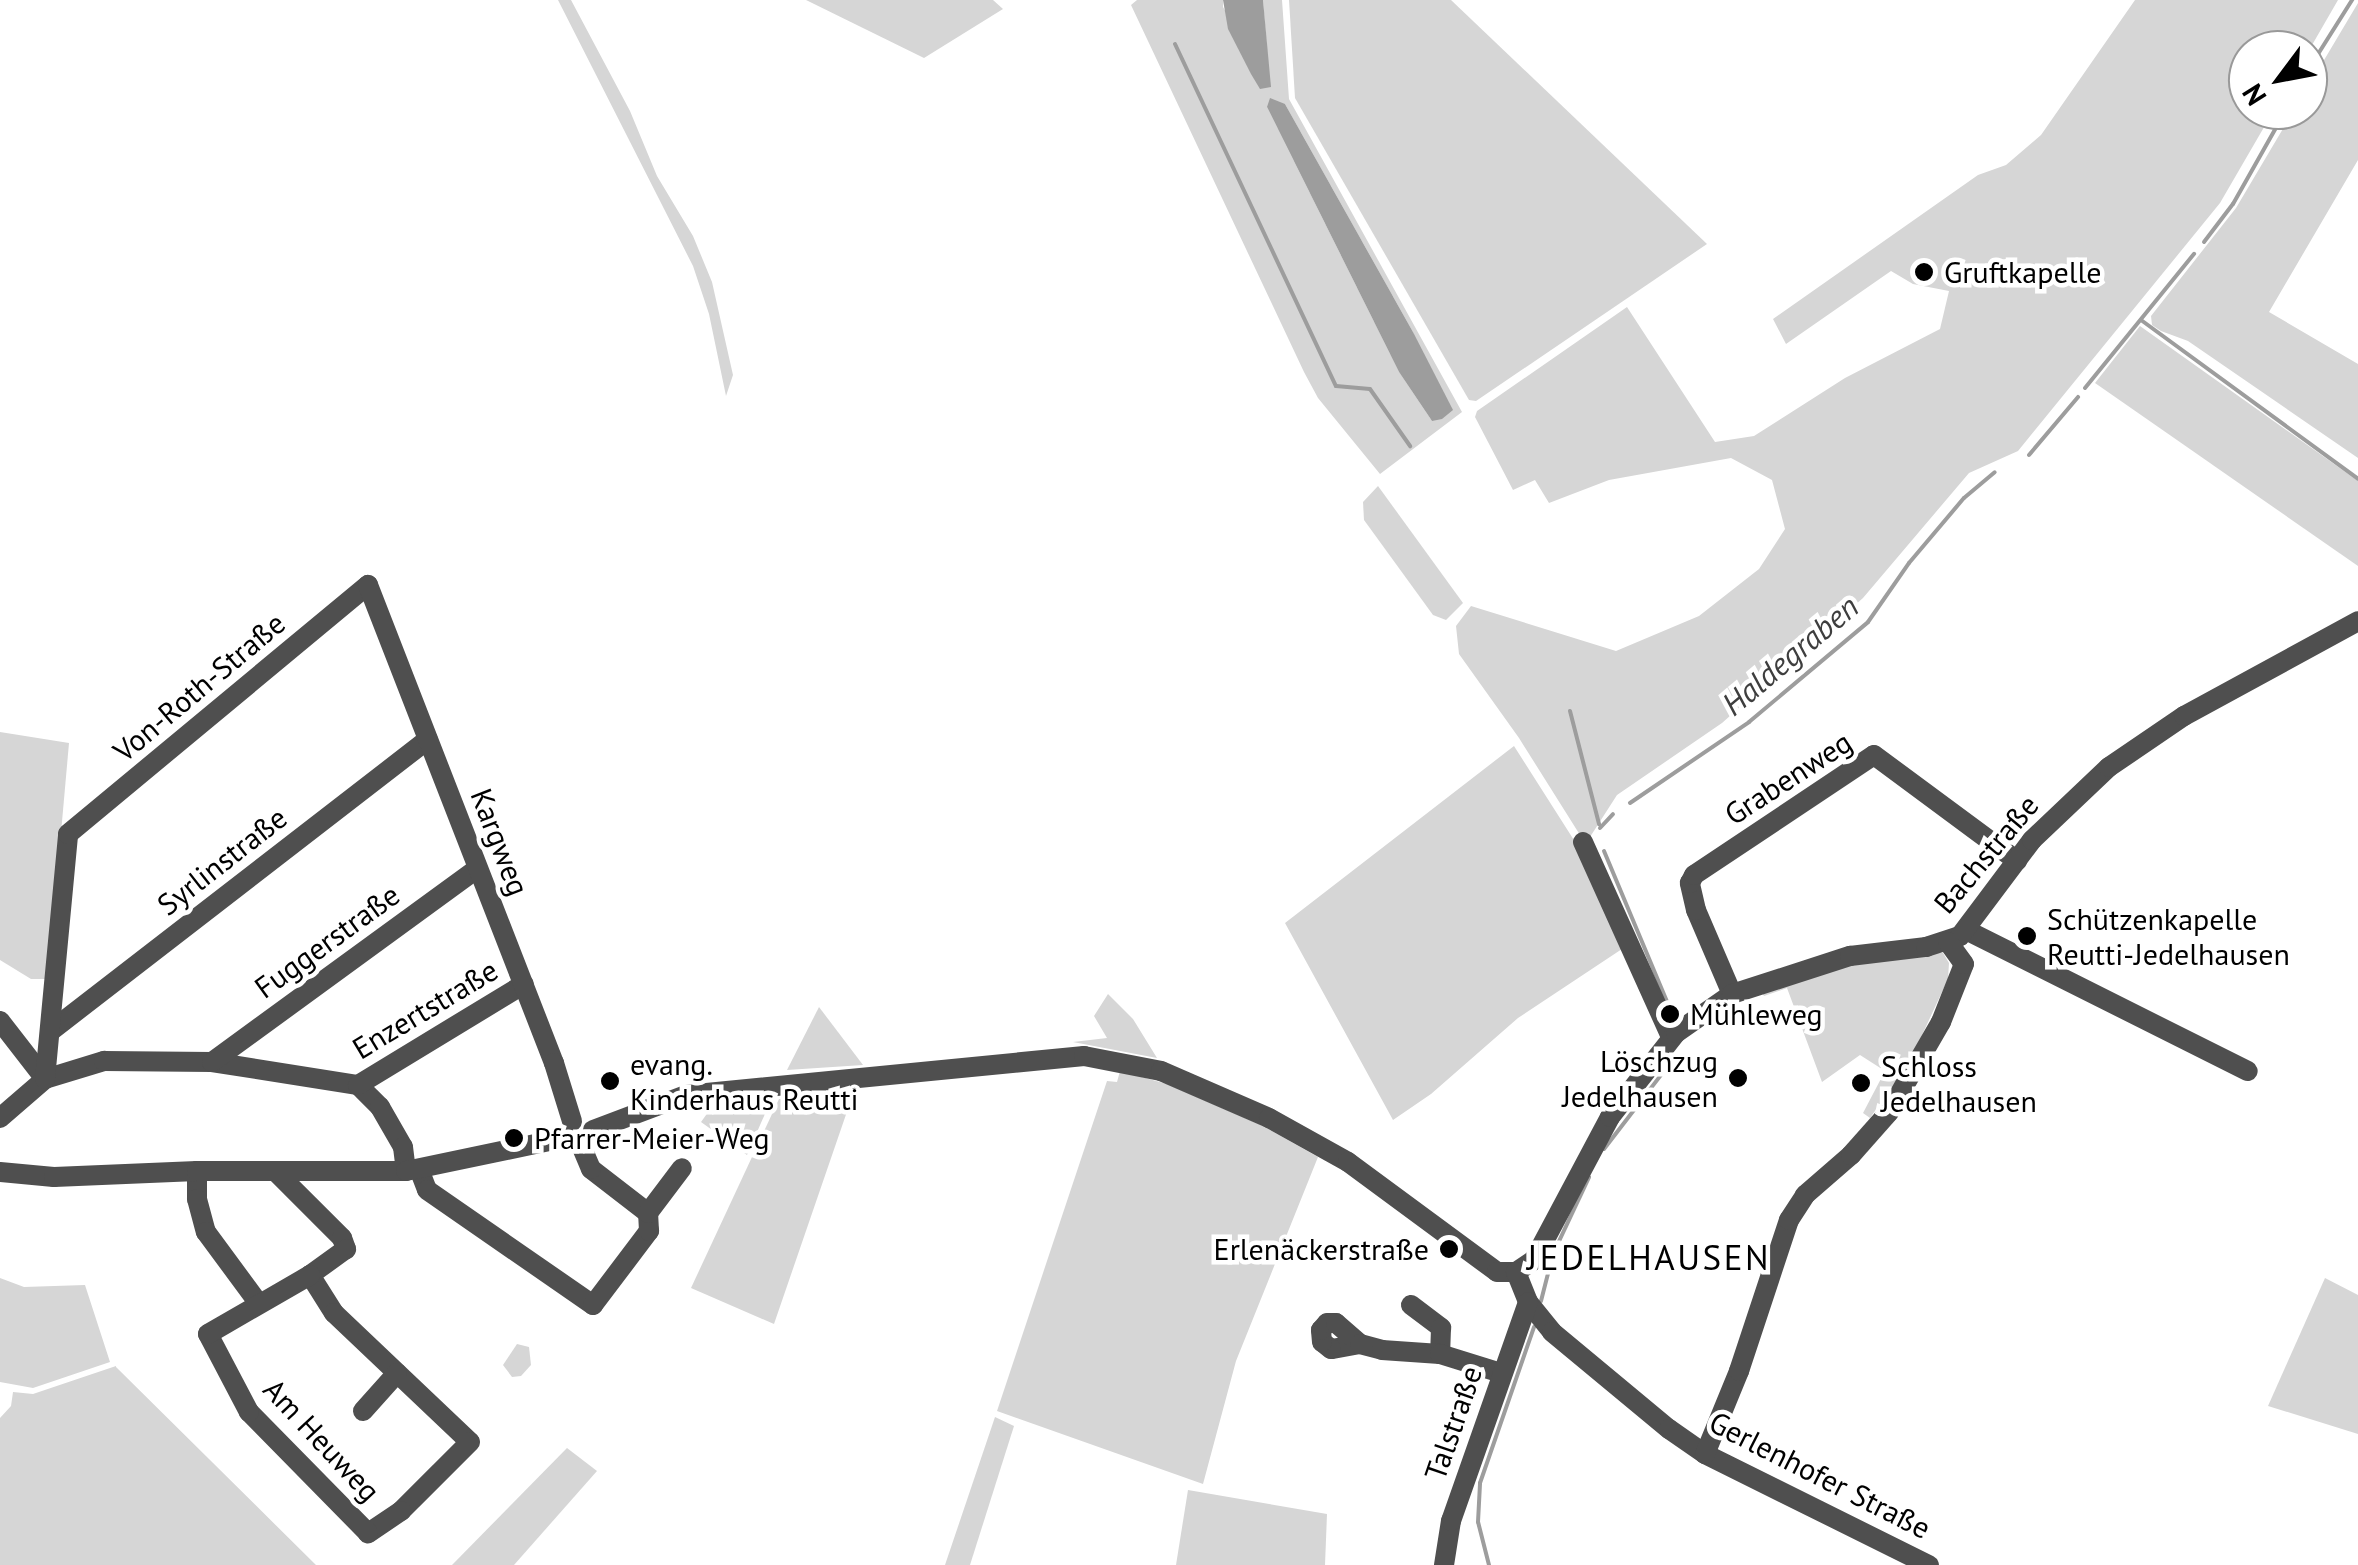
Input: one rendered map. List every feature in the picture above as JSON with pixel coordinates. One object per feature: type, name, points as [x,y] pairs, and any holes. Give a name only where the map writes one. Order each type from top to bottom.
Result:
[{"type":"street","name":"Kargweg","points":[[368,586],[524,984],[568,1130]]},
{"type":"street","name":"Von-Roth-Straße","points":[[52,1030],[54,962],[68,834],[368,586]]},
{"type":"street","name":"Bachstraße","points":[[1516,1272],[1534,1260],[1610,1117],[1671,1037],[1732,994],[1850,956],[1957,936],[2048,822],[2108,766],[2184,716],[2358,621]]},
{"type":"street","name":"Syrlinstraße","points":[[52,1030],[428,739]]},
{"type":"street","name":"Grabenweg","points":[[1732,994],[1692,900],[1690,883],[1697,873],[1874,755],[2017,861]]},
{"type":"street","points":[[1583,842],[1606,884],[1671,1037]]},
{"type":"street","name":"Fuggerstraße","points":[[212,1062],[477,869]]},
{"type":"street","points":[[1957,936],[2248,1071]]},
{"type":"street","points":[[1704,1454],[1739,1371],[1788,1220],[1805,1195],[1850,1156],[1889,1112],[1941,1022],[1964,964],[1957,936]]},
{"type":"street","name":"Enzertstraße","points":[[358,1085],[524,984]]},
{"type":"street","points":[[0,1021],[45,1079]]},
{"type":"street","points":[[45,1079],[52,1030]]},
{"type":"street","points":[[593,1130],[686,1095],[915,1076],[1084,1056],[1161,1071],[1304,1136],[1348,1162],[1497,1272],[1516,1272]]},
{"type":"street","points":[[0,1118],[45,1079],[104,1061],[212,1062],[358,1085],[380,1107],[412,1170],[427,1190],[593,1305],[649,1231],[648,1213],[682,1168]]},
{"type":"street","points":[[0,1172],[54,1177],[197,1170],[412,1170],[586,1122],[593,1130],[591,1144],[582,1150],[573,1149],[568,1130]]},
{"type":"street","points":[[582,1150],[591,1170],[648,1213]]},
{"type":"street","points":[[197,1170],[196,1199],[206,1232],[258,1304]]},
{"type":"street","name":"Am Heuweg","points":[[275,1171],[342,1238],[346,1249],[208,1334],[249,1412],[368,1533],[402,1511],[470,1442],[334,1313],[310,1274]]},
{"type":"street","name":"Gerlenhofer Straße","points":[[1516,1272],[1528,1302],[1552,1332],[1597,1374],[1704,1454],[1929,1565]]},
{"type":"street","name":"Talstraße","points":[[1444,1565],[1451,1521],[1528,1302]]},
{"type":"street","points":[[1411,1305],[1441,1328],[1440,1354]]},
{"type":"street","points":[[1360,1344],[1440,1354],[1501,1373]]},
{"type":"street","name":"Am Heuweg","points":[[363,1411],[397,1373]]},
{"type":"shaded area","points":[[558,0],[571,0],[630,111],[657,176],[693,236],[712,282],[733,375],[726,396],[709,314],[693,266]]},
{"type":"shaded area","points":[[806,0],[993,0],[1003,9],[924,58]]},
{"type":"shaded area","points":[[1137,0],[1223,0],[1223,7],[1270,87],[1263,0],[1282,0],[1289,99],[1462,412],[1380,474],[1318,398],[1304,372],[1131,5]],"holes":[[[1285,104],[1413,332],[1432,421],[1399,372],[1267,107]]]},
{"type":"shaded area","points":[[1223,0],[1263,0],[1271,87],[1260,89],[1251,74],[1228,29]]},
{"type":"shaded area","points":[[1289,0],[1451,0],[1707,244],[1476,401],[1469,400],[1295,98]]},
{"type":"shaded area","points":[[2135,0],[2338,0],[2321,30],[2228,30],[2228,130],[2262,130],[2220,203],[2018,451],[1969,473],[1863,598],[1722,723],[1617,795],[1590,837],[1580,835],[1519,738],[1459,654],[1456,626],[1471,606],[1616,651],[1699,616],[1759,569],[1785,529],[1772,480],[1731,458],[1609,480],[1549,503],[1535,480],[1513,490],[1475,417],[1477,411],[1627,307],[1715,442],[1754,436],[1845,378],[1940,329],[1949,291],[1913,284],[1891,271],[1786,344],[1773,319],[1978,175],[2006,165],[2041,135]]},
{"type":"shaded area","points":[[2358,3],[2358,160],[2269,312],[2358,364],[2358,458],[2188,341],[2152,325],[2151,316],[2236,208],[2282,130],[2328,130],[2328,53]]},
{"type":"shaded area","points":[[1270,98],[1285,104],[1413,332],[1453,410],[1442,419],[1432,421],[1399,372],[1267,107]]},
{"type":"shaded area","points":[[2140,326],[2358,481],[2358,566],[2095,383]]},
{"type":"shaded area","points":[[1378,486],[1463,603],[1446,620],[1433,615],[1364,520],[1363,502]]},
{"type":"shaded area","points":[[0,732],[69,743],[48,979],[31,979],[0,960]]},
{"type":"shaded area","points":[[1514,746],[1579,848],[1625,947],[1518,1018],[1431,1094],[1393,1120],[1285,923]]},
{"type":"shaded area","points":[[1943,953],[1949,963],[1948,979],[1910,1061],[1870,1118],[1863,1113],[1885,1071],[1860,1055],[1822,1082],[1787,988],[1764,996],[1760,990],[1850,963]]},
{"type":"shaded area","points":[[1108,994],[1133,1019],[1157,1058],[1073,1042],[1107,1038],[1094,1016]]},
{"type":"shaded area","points":[[819,1007],[863,1065],[787,1070]]},
{"type":"shaded area","points":[[1120,1071],[1167,1084],[1263,1126],[1318,1157],[1236,1361],[1203,1484],[997,1411],[1107,1081],[1117,1082]]},
{"type":"shaded area","points":[[852,1097],[774,1324],[691,1288],[779,1099]]},
{"type":"shaded area","points":[[771,1100],[747,1155],[701,1122],[714,1104],[741,1107]]},
{"type":"shaded area","points":[[0,1278],[24,1287],[85,1285],[110,1362],[33,1388],[0,1382]]},
{"type":"shaded area","points":[[2325,1278],[2358,1295],[2358,1434],[2268,1406]]},
{"type":"shaded area","points":[[517,1344],[529,1347],[531,1365],[521,1376],[512,1377],[503,1365]]},
{"type":"shaded area","points":[[116,1366],[316,1565],[0,1565],[0,1418],[11,1406],[13,1392],[33,1394]]},
{"type":"shaded area","points":[[995,1417],[1014,1426],[970,1565],[945,1565]]},
{"type":"shaded area","points":[[567,1448],[597,1471],[514,1565],[452,1565]]},
{"type":"shaded area","points":[[1188,1490],[1327,1514],[1325,1565],[1176,1565]]},
{"type":"waterway","name":"Haldegraben","points":[[2328,38],[2352,0]]},
{"type":"waterway","points":[[1175,44],[1336,386],[1370,389],[1410,446]]},
{"type":"waterway","name":"Haldegraben","points":[[2204,242],[2233,204],[2275,130]]},
{"type":"waterway","name":"Haldegraben","points":[[2085,388],[2194,254]]},
{"type":"waterway","points":[[2141,320],[2358,479]]},
{"type":"waterway","name":"Haldegraben","points":[[2029,455],[2078,397]]},
{"type":"waterway","name":"Haldegraben","points":[[1630,803],[1749,722],[1868,622],[1909,563],[1964,498],[1995,472]]},
{"type":"waterway","points":[[1570,711],[1599,824]]},
{"type":"waterway","name":"Haldegraben","points":[[1600,828],[1613,814]]},
{"type":"waterway","name":"Haldegraben","points":[[1604,851],[1670,1009]]},
{"type":"waterway","name":"Haldegraben","points":[[1604,1149],[1674,1058]]},
{"type":"waterway","name":"Haldegraben","points":[[1541,1301],[1553,1254],[1589,1177]]},
{"type":"waterway","name":"Haldegraben","points":[[1489,1565],[1478,1522],[1480,1483],[1534,1327]]},
{"type":"place","name":"Gruftkapelle","points":[[1924,272]]},
{"type":"place","name":"Schützenkapelle Reutti-Jedelhausen","points":[[2027,936]]},
{"type":"place","name":"Mühleweg","points":[[1670,1014]]},
{"type":"place","name":"Löschzug Jedelhausen","points":[[1738,1078]]},
{"type":"place","name":"evang. Kinderhaus Reutti","points":[[610,1081]]},
{"type":"place","name":"Schloss Jedelhausen","points":[[1861,1083]]},
{"type":"place","name":"Pfarrer-Meier-Weg","points":[[514,1138]]},
{"type":"place","name":"Erlenäckerstraße","points":[[1449,1249]]},
{"type":"district","name":"JEDELHAUSEN","points":[[1649,1257]]}]
